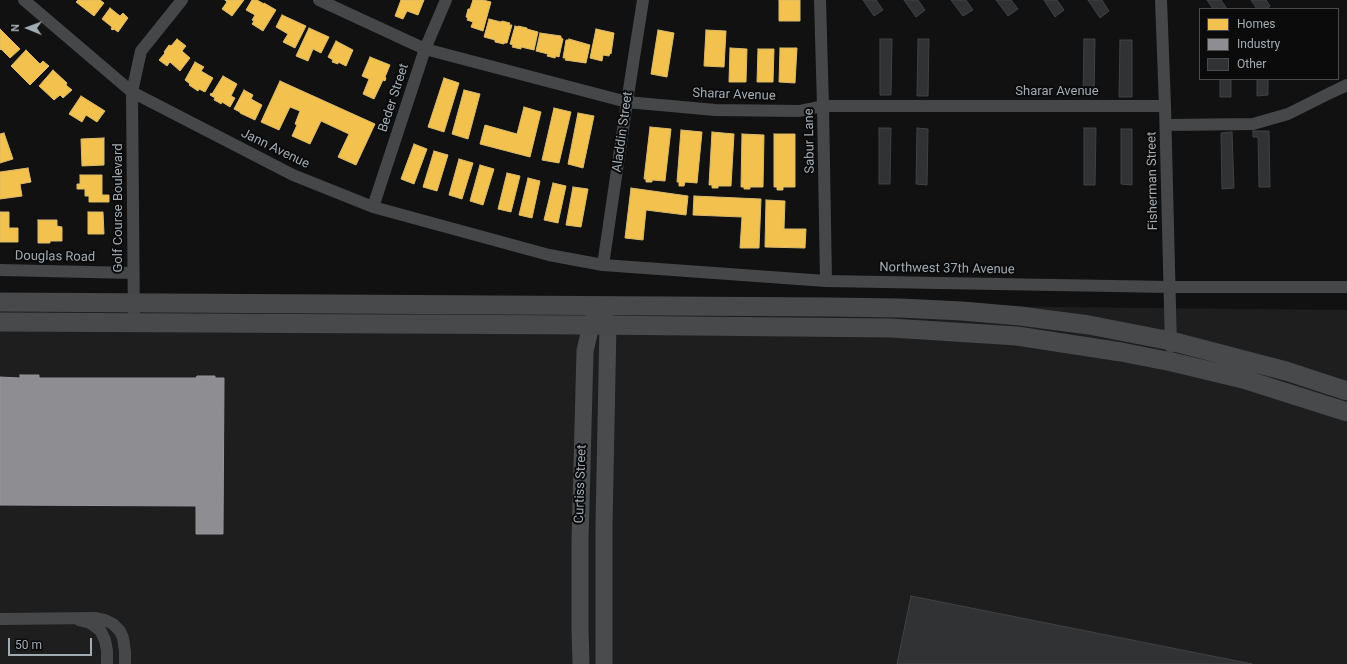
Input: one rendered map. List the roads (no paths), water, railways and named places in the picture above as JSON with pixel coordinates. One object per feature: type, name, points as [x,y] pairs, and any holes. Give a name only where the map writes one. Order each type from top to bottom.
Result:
[{"type":"main road","points":[[0,302],[900,308],[962,310],[1089,325],[1171,341],[1286,371],[1347,391]]},
{"type":"main road","points":[[0,322],[890,328],[1003,335],[1075,344],[1172,362],[1243,379],[1347,412]]},
{"type":"street","name":"Jann Avenue","points":[[24,0],[132,92],[293,175],[373,207],[549,255]]},
{"type":"street","name":"Golf Course Boulevard","points":[[134,323],[132,92],[141,51],[182,0]]},
{"type":"street","name":"Sharar Avenue","points":[[319,0],[425,49],[627,102],[715,110],[799,111],[823,106],[1166,106]]},
{"type":"street","name":"Beder Street","points":[[373,207],[425,49],[446,0]]},
{"type":"street","name":"Aladdin Street","points":[[603,265],[627,102],[644,0]]},
{"type":"street","name":"Sabur Lane","points":[[820,0],[826,281]]},
{"type":"street","name":"Fisherman Street","points":[[1161,0],[1166,106],[1169,287],[1172,362]]},
{"type":"street","points":[[1166,125],[1253,124],[1288,114],[1347,85]]},
{"type":"street","name":"Northwest 37th Avenue","points":[[549,255],[603,265],[826,281],[1169,287],[1347,287]]},
{"type":"street","name":"Douglas Road","points":[[0,270],[133,273]]},
{"type":"street","name":"Curtiss Street","points":[[599,306],[604,525],[604,664]]},
{"type":"street","name":"Curtiss Street","points":[[581,664],[580,549],[585,351],[600,325]]},
{"type":"street","points":[[0,619],[96,618],[105,620],[113,624],[120,631],[123,638],[125,664]]},
{"type":"street","points":[[74,619],[90,623],[100,630],[105,640],[107,664]]}]
